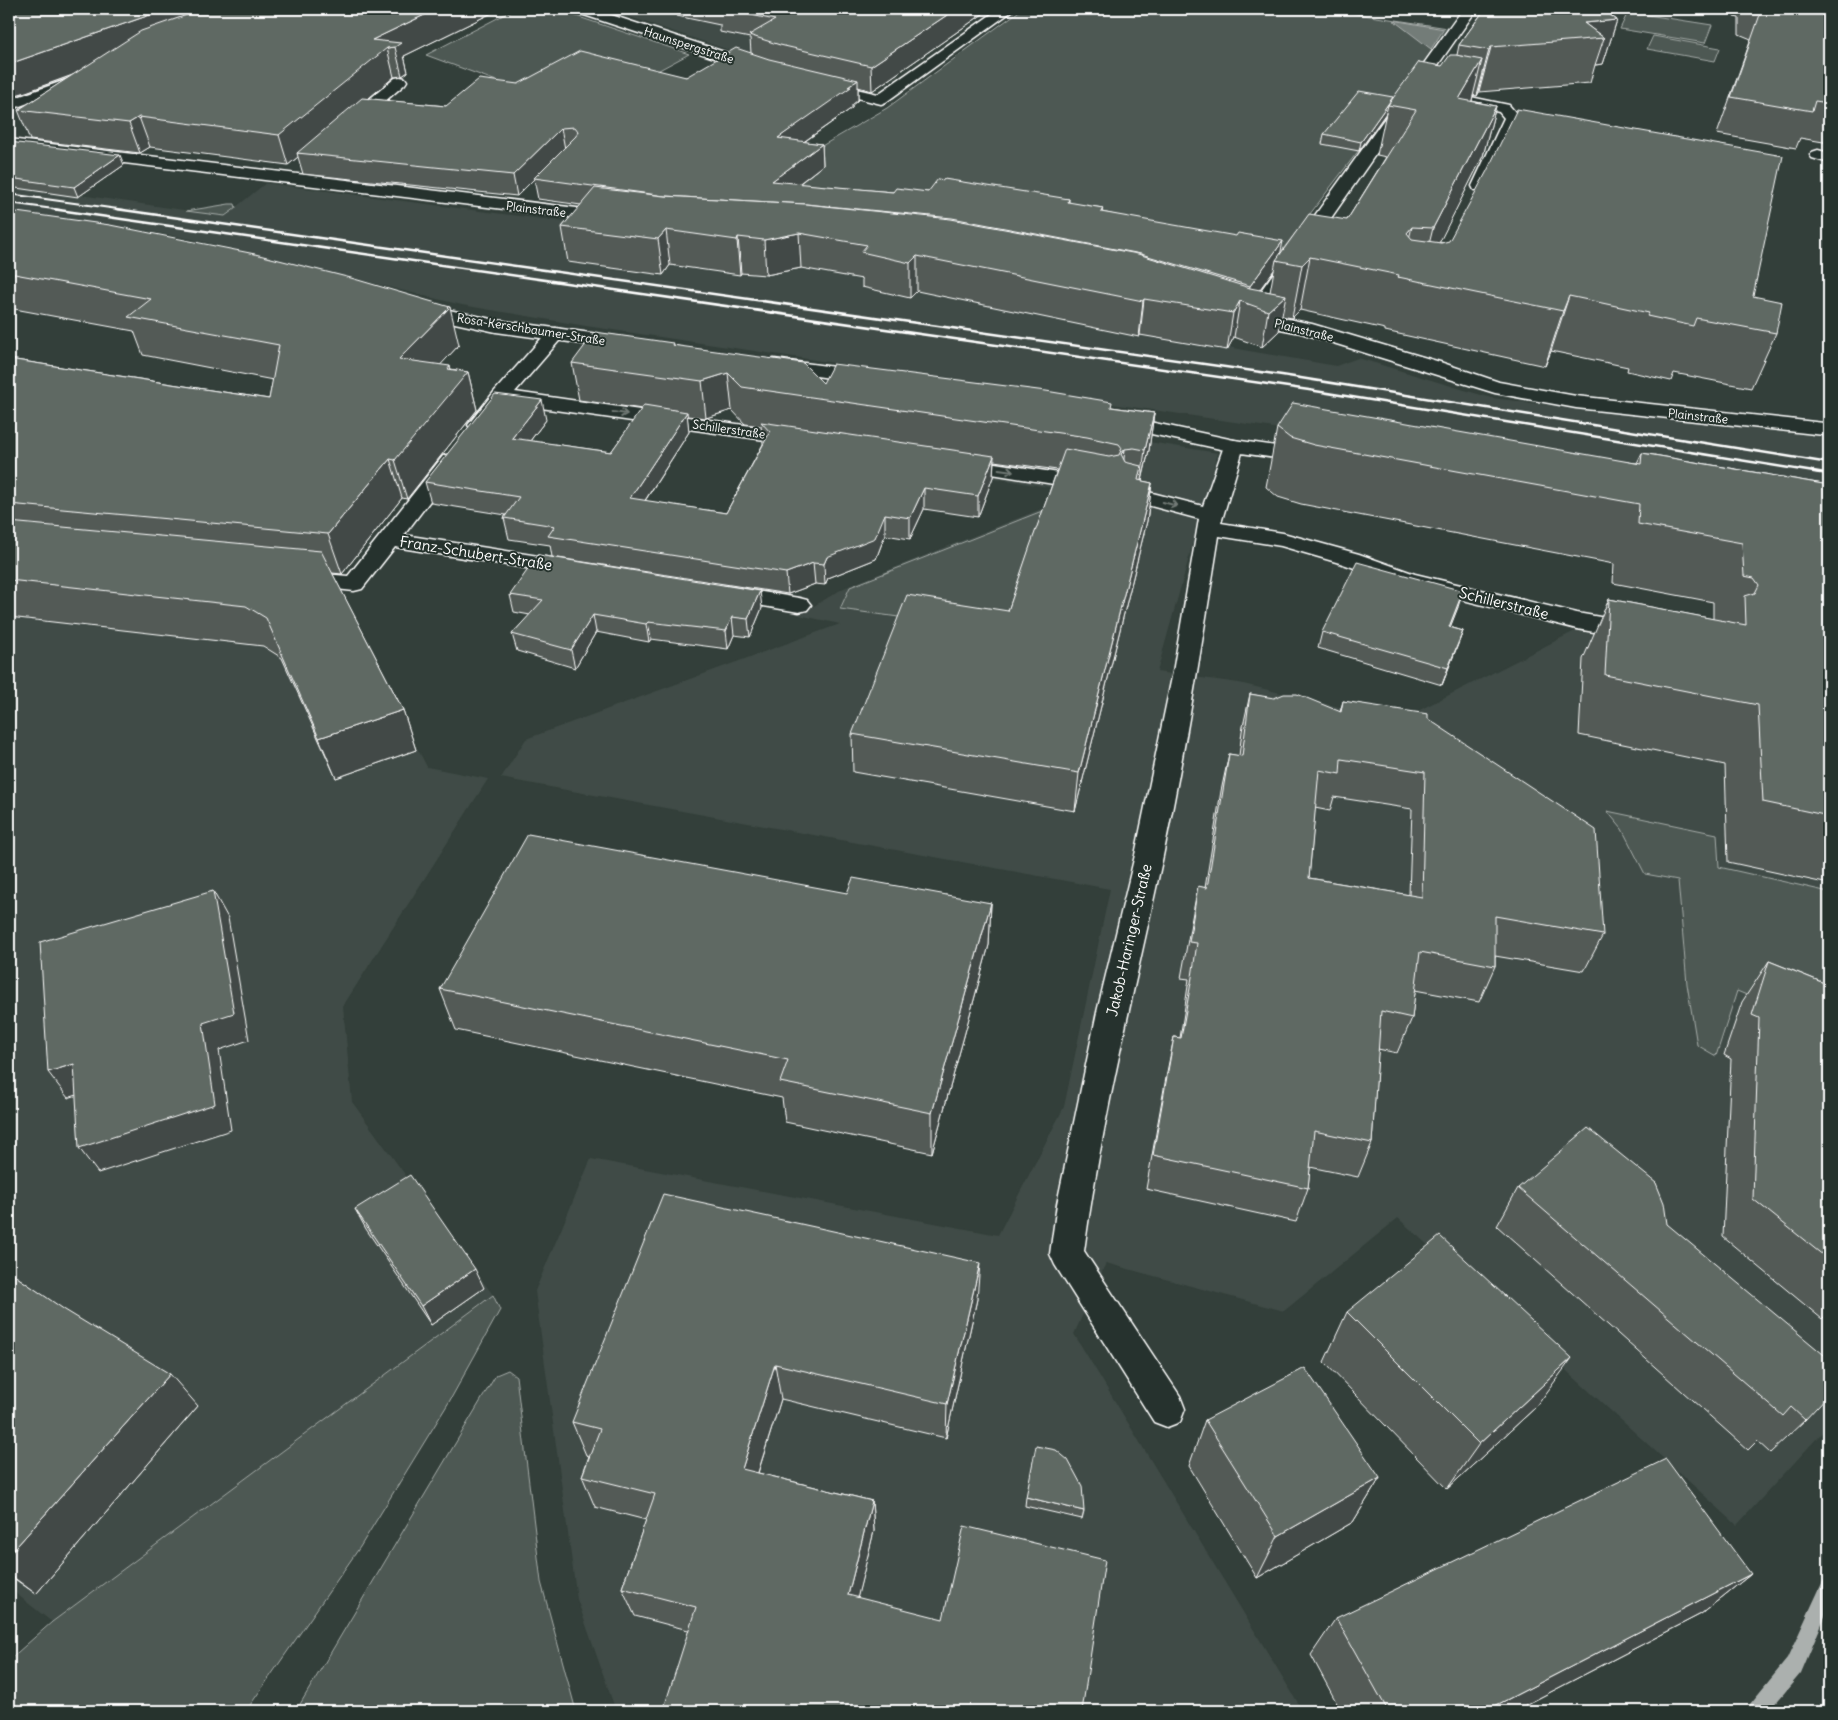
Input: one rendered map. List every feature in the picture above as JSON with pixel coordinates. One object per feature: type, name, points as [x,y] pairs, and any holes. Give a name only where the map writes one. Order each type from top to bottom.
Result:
[{"type":"street","name":"Haunspergstraße","points":[[580,9],[766,71]]},
{"type":"street","points":[[808,82],[881,99],[1008,9]]},
{"type":"street","points":[[1251,318],[1406,102],[1470,9]]},
{"type":"street","points":[[9,105],[93,74]]},
{"type":"street","points":[[336,135],[400,81]]},
{"type":"street","points":[[1444,96],[1504,108],[1512,118],[1473,199]]},
{"type":"street","points":[[1406,102],[1425,99]]},
{"type":"street","name":"Plainstraße","points":[[9,144],[631,220]]},
{"type":"street","points":[[287,177],[301,165]]},
{"type":"street","points":[[519,207],[532,194]]},
{"type":"street","name":"Rosa-Kerschbaumer-Straße","points":[[396,304],[496,326],[643,347]]},
{"type":"street","name":"Plainstraße","points":[[1223,309],[1251,318],[1306,328],[1433,366],[1495,387],[1576,402],[1824,429]]},
{"type":"street","name":"Franz-Schubert-Straße","points":[[275,576],[354,584],[501,396],[556,334]]},
{"type":"street","points":[[758,363],[882,379]]},
{"type":"street","name":"Schillerstraße","points":[[501,396],[817,442]]},
{"type":"street","points":[[1098,417],[1234,446],[1331,460]]},
{"type":"street","name":"Jakob-Haringer-Straße","points":[[1167,1409],[1067,1254],[1074,1204],[1112,1012],[1149,854],[1186,672],[1210,522],[1234,446]]},
{"type":"street","points":[[935,460],[1105,487]]},
{"type":"street","name":"Schillerstraße","points":[[1129,493],[1210,522],[1351,559],[1408,579],[1577,621],[1652,635]]},
{"type":"street","name":"Franz-Schubert-Straße","points":[[389,539],[594,572]]},
{"type":"street","points":[[702,589],[799,605]]},
{"type":"shaded area","points":[[515,9],[555,9],[689,54],[633,84],[537,96],[426,55]]},
{"type":"shaded area","points":[[606,9],[926,9],[792,71]]},
{"type":"shaded area","points":[[1022,9],[1345,9],[1357,14],[1448,28],[1392,107],[1247,296],[758,183],[887,108]]},
{"type":"shaded area","points":[[1628,12],[1712,25],[1705,43],[1620,29]]},
{"type":"shaded area","points":[[1393,20],[1444,29],[1431,49]]},
{"type":"shaded area","points":[[1653,36],[1720,48],[1715,61],[1647,49]]},
{"type":"shaded area","points":[[9,173],[59,192],[225,216],[266,183],[641,232],[1249,351],[1336,366],[1358,358],[1491,398],[1686,421],[1781,429],[1829,437],[1829,515],[1423,450],[586,326],[462,305],[195,240],[129,228],[9,211]]},
{"type":"shaded area","points":[[235,204],[236,208],[225,216],[186,211]]},
{"type":"shaded area","points":[[833,392],[1218,453],[1157,672],[1239,683],[1398,721],[1579,629],[1829,676],[1829,1425],[1737,1525],[1398,1218],[1284,1311],[1106,1263],[1074,1334],[1303,1711],[616,1711],[577,1599],[535,1291],[591,1159],[998,1235],[1064,1107],[1110,889],[501,778],[526,739],[840,624],[799,615],[844,588],[1056,503],[1061,489],[803,448]]},
{"type":"shaded area","points":[[1047,509],[1005,621],[906,618],[840,609],[850,587]]},
{"type":"shaded area","points":[[9,556],[337,594],[427,767],[488,779],[343,1006],[352,1102],[493,1295],[52,1622],[9,1588]]},
{"type":"shaded area","points":[[1607,811],[1717,834],[1719,867],[1829,892],[1829,1029],[1737,991],[1716,1056],[1697,1045],[1687,984],[1678,880],[1645,874],[1622,829]]},
{"type":"shaded area","points":[[493,1295],[500,1310],[449,1402],[360,1547],[246,1711],[31,1711],[9,1702],[9,1660],[52,1622]]},
{"type":"shaded area","points":[[508,1370],[516,1376],[541,1582],[576,1711],[296,1711],[496,1375]]},
{"type":"building","points":[[9,9],[167,9],[9,64]]},
{"type":"building","points":[[204,9],[437,9],[372,40],[401,43],[395,47],[387,48],[279,135],[139,117],[129,123],[18,110],[141,31]]},
{"type":"building","points":[[722,9],[956,9],[871,66],[780,45],[749,35],[775,20]]},
{"type":"building","points":[[1485,9],[1602,9],[1617,20],[1584,23],[1604,38],[1491,47],[1489,50],[1459,45]]},
{"type":"building","points":[[1762,9],[1829,9],[1829,103],[1815,101],[1812,111],[1731,97]]},
{"type":"building","points":[[736,48],[769,59],[858,80],[848,87],[851,87],[778,138],[822,144],[772,181],[893,192],[896,188],[928,192],[938,179],[944,179],[1069,199],[1068,202],[1103,208],[1101,212],[1236,236],[1238,233],[1283,241],[1250,286],[1141,254],[952,218],[806,204],[665,196],[534,178],[576,136],[578,131],[575,127],[561,128],[513,175],[297,153],[362,98],[446,106],[479,79],[518,84],[580,51],[686,77]]},
{"type":"building","points":[[1450,55],[1482,60],[1459,99],[1496,106],[1433,228],[1412,227],[1407,233],[1412,239],[1441,243],[1449,241],[1487,171],[1517,109],[1783,156],[1753,296],[1782,302],[1776,333],[1696,318],[1693,326],[1647,316],[1649,313],[1569,296],[1563,311],[1310,257],[1302,265],[1276,260],[1309,214],[1347,220],[1416,110],[1388,105],[1419,62],[1442,66]]},
{"type":"building","points":[[1359,91],[1393,97],[1361,142],[1324,134]]},
{"type":"building","points":[[9,142],[120,155],[74,187],[9,178]]},
{"type":"building","points":[[595,188],[664,196],[805,204],[951,219],[1138,254],[1250,288],[1286,295],[1268,311],[1240,301],[1233,313],[1144,299],[1143,301],[917,256],[910,263],[861,252],[867,245],[799,233],[764,240],[738,237],[737,240],[666,230],[658,239],[562,227]]},
{"type":"building","points":[[9,211],[110,225],[255,254],[351,278],[450,307],[399,359],[450,366],[448,369],[468,372],[395,460],[390,459],[328,534],[9,504],[9,359],[269,399],[279,345],[128,317],[151,299],[9,273]]},
{"type":"building","points":[[595,332],[673,343],[672,345],[803,363],[823,383],[833,364],[1046,391],[1112,402],[1111,407],[1154,413],[1145,450],[1125,449],[1121,454],[1125,462],[1141,466],[1138,480],[1152,483],[1079,773],[852,734],[907,595],[1008,611],[1065,449],[1109,457],[1119,455],[1122,448],[1119,444],[1087,437],[742,387],[728,373],[702,381],[572,363]]},
{"type":"building","points":[[495,394],[542,400],[512,438],[611,452],[644,405],[687,412],[630,498],[726,513],[770,432],[761,422],[994,456],[978,496],[924,488],[910,518],[885,514],[875,538],[827,557],[824,564],[813,563],[786,573],[548,536],[555,526],[504,518],[519,497],[425,482]]},
{"type":"building","points":[[1293,403],[1641,464],[1642,453],[1829,485],[1829,816],[1763,802],[1758,705],[1605,675],[1609,599],[1746,625],[1745,596],[1755,593],[1759,585],[1754,578],[1744,576],[1742,543],[1638,524],[1639,504],[1314,445],[1290,438],[1277,428]]},
{"type":"building","points":[[9,522],[321,551],[403,710],[319,738],[266,618],[246,606],[9,580]]},
{"type":"building","points":[[538,555],[760,591],[748,619],[732,617],[726,631],[648,622],[646,624],[593,615],[571,650],[512,634],[543,600],[510,595]]},
{"type":"building","points":[[1357,562],[1463,591],[1449,627],[1463,631],[1448,668],[1322,632]]},
{"type":"building","points":[[1250,694],[1274,698],[1284,694],[1297,694],[1341,712],[1343,701],[1428,714],[1428,719],[1596,830],[1603,935],[1495,916],[1495,966],[1420,952],[1412,1018],[1381,1011],[1372,1143],[1314,1131],[1308,1188],[1153,1155],[1174,1037],[1181,1038],[1192,977],[1197,943],[1189,942],[1198,886],[1207,888],[1229,754],[1242,756]],"holes":[[[1341,759],[1425,772],[1422,897],[1309,878],[1319,770],[1340,774]]]},
{"type":"building","points":[[528,834],[847,893],[853,878],[991,903],[932,1113],[780,1082],[788,1060],[440,989]]},
{"type":"building","points":[[213,891],[234,1013],[203,1023],[215,1104],[79,1148],[74,1064],[48,1072],[40,942]]},
{"type":"building","points":[[1769,961],[1829,985],[1829,1260],[1753,1199],[1759,1018],[1752,1015]]},
{"type":"building","points":[[1588,1128],[1656,1183],[1664,1203],[1667,1224],[1829,1359],[1829,1394],[1805,1420],[1791,1407],[1783,1416],[1518,1188]]},
{"type":"building","points":[[410,1175],[475,1269],[421,1306],[355,1209]]},
{"type":"building","points":[[663,1194],[980,1263],[947,1404],[775,1364],[742,1469],[872,1501],[848,1595],[943,1619],[964,1526],[1105,1560],[1082,1711],[663,1711],[696,1607],[622,1588],[655,1494],[582,1476],[600,1429],[572,1422]]},
{"type":"building","points":[[1440,1236],[1572,1358],[1479,1444],[1347,1312]]},
{"type":"building","points":[[9,1270],[65,1310],[170,1374],[9,1555]]},
{"type":"building","points":[[1305,1368],[1380,1478],[1278,1536],[1205,1420]]},
{"type":"building","points":[[1036,1446],[1056,1450],[1068,1460],[1082,1486],[1084,1511],[1026,1497]]},
{"type":"building","points":[[1666,1459],[1751,1574],[1485,1711],[1388,1711],[1336,1618]]},
{"type":"waterway","points":[[1757,1711],[1794,1666],[1829,1587]]},
{"type":"railway","points":[[9,194],[125,210]]},
{"type":"railway","points":[[9,203],[61,210]]},
{"type":"railway","points":[[52,209],[1309,390],[1820,473]]},
{"type":"railway","points":[[116,209],[1282,375],[1829,463]]},
{"type":"railway","points":[[1812,471],[1829,474]]}]
